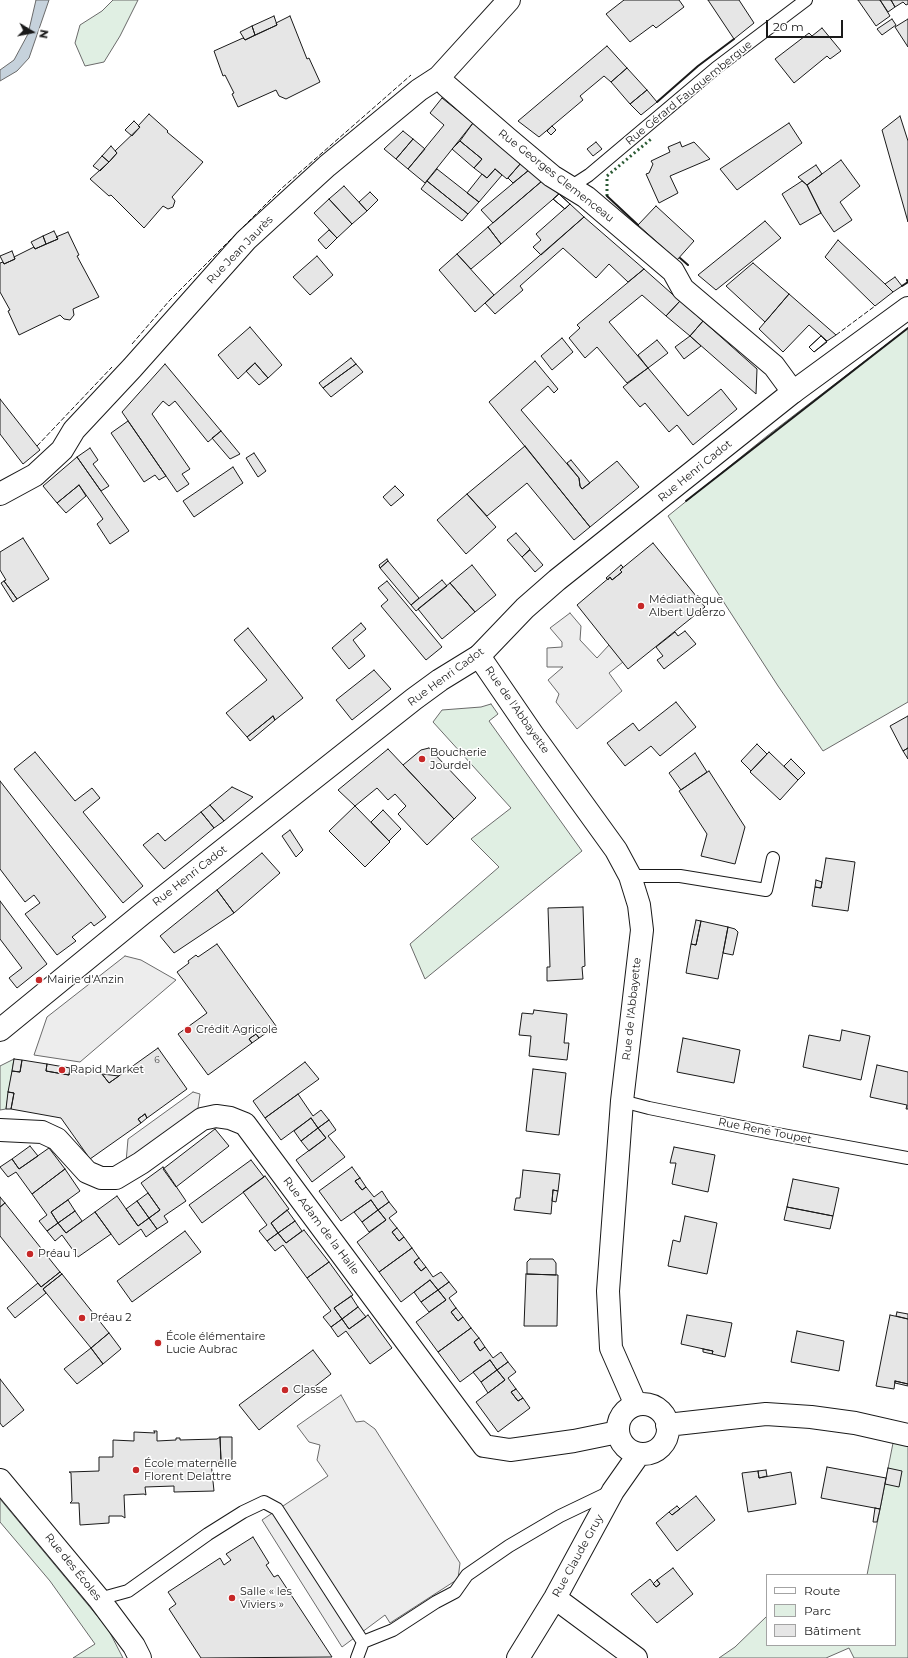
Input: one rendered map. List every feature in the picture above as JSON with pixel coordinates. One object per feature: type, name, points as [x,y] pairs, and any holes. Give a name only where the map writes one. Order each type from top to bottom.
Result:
[{"type":"street","name":"Rue Jean Jaurès","points":[[0,494],[35,475],[62,450],[74,430],[132,368],[246,240],[327,166],[419,90],[439,77],[509,0]]},
{"type":"street","name":"Rue Georges Clemenceau","points":[[439,77],[452,91],[546,171],[572,186],[673,271],[683,289],[774,366],[793,392]]},
{"type":"street","name":"Rue Henri Cadot","points":[[0,1030],[142,914],[414,700],[440,680],[480,656],[525,608],[557,580],[793,392],[908,308]]},
{"type":"street","name":"Rue de l'Abbayette","points":[[480,656],[533,735],[616,850],[630,876],[639,905],[642,930],[622,1101],[608,1291],[608,1316],[611,1348],[636,1405]]},
{"type":"street","name":"Rue Adam de la Halle","points":[[0,1130],[42,1132],[57,1139],[87,1172],[101,1178],[116,1178],[130,1170],[202,1119],[216,1116],[230,1118],[245,1124],[484,1446],[510,1450],[574,1441],[618,1432]]},
{"type":"street","points":[[636,1405],[650,1405],[656,1408],[662,1412],[667,1425],[665,1440],[660,1447],[646,1454],[639,1454],[625,1447],[618,1432],[620,1418],[629,1408],[636,1405]]},
{"type":"street","points":[[667,1425],[766,1414],[811,1417],[855,1423],[908,1436]]},
{"type":"street","name":"Rue Claude Gruy","points":[[518,1658],[555,1598],[613,1491],[639,1454]]},
{"type":"street","name":"Rue des Écoles","points":[[0,1480],[100,1599],[129,1639],[140,1658]]},
{"type":"street","points":[[555,1598],[636,1658]]},
{"type":"lane","name":"Rue Gérard Fauquembergue","points":[[572,186],[589,175],[716,68],[806,0]]},
{"type":"lane","points":[[630,876],[680,876],[766,890],[773,858]]},
{"type":"lane","name":"Rue René Toupet","points":[[622,1101],[764,1132],[908,1158]]},
{"type":"lane","points":[[357,1658],[363,1642],[394,1630],[436,1602],[455,1592],[467,1575],[509,1546],[560,1516],[613,1491]]},
{"type":"lane","points":[[100,1599],[128,1591],[208,1534],[242,1512],[264,1502],[278,1509],[363,1642]]},
{"type":"green space","points":[[113,0],[138,0],[120,36],[104,62],[85,66],[75,43],[80,25],[102,11]]},
{"type":"green space","points":[[908,328],[908,702],[823,751],[778,686],[668,516],[767,436]]},
{"type":"green space","points":[[491,704],[498,714],[489,721],[582,851],[425,979],[410,944],[499,867],[471,839],[511,808],[433,722],[442,710],[481,707]]},
{"type":"green space","points":[[14,1059],[6,1109],[0,1110],[0,1066]]},
{"type":"green space","points":[[895,1433],[908,1435],[908,1658],[854,1658],[849,1648],[826,1658],[719,1658],[735,1647],[766,1617],[766,1646],[896,1646],[896,1574],[867,1574]]},
{"type":"green space","points":[[0,1499],[108,1629],[123,1658],[73,1658],[95,1644],[50,1581],[0,1522]]},
{"type":"shaded area","points":[[36,0],[49,0],[29,58],[17,71],[0,81],[0,70],[14,60],[28,34]]},
{"type":"shaded area","points":[[570,613],[581,626],[580,640],[597,658],[609,645],[623,662],[609,673],[622,691],[577,729],[556,702],[559,694],[548,680],[563,667],[547,667],[547,648],[562,647],[562,642],[550,628]]},
{"type":"shaded area","points":[[125,956],[141,960],[176,980],[80,1062],[34,1055],[47,1017]]},
{"type":"shaded area","points":[[193,1092],[200,1094],[197,1115],[125,1174],[128,1139]]},
{"type":"shaded area","points":[[341,1395],[356,1422],[364,1421],[375,1429],[460,1563],[458,1579],[390,1623],[385,1615],[342,1647],[262,1520],[328,1476],[317,1460],[320,1445],[309,1442],[297,1426]]},
{"type":"building","points":[[624,0],[679,0],[684,7],[656,28],[653,25],[630,42],[606,14]]},
{"type":"building","points":[[708,0],[739,0],[754,23],[734,39]]},
{"type":"building","points":[[858,0],[880,0],[890,16],[876,26]]},
{"type":"building","points":[[880,0],[891,0],[895,7],[888,12]]},
{"type":"building","points":[[891,0],[908,0],[908,4],[906,5],[903,2],[895,7]]},
{"type":"building","points":[[274,16],[277,25],[255,35],[252,26]]},
{"type":"building","points":[[290,16],[307,59],[309,58],[320,82],[286,99],[279,96],[276,90],[238,107],[232,94],[234,93],[225,75],[223,76],[214,51],[243,38],[245,40],[277,25],[276,23]]},
{"type":"building","points":[[892,19],[896,25],[882,35],[877,29]]},
{"type":"building","points":[[908,19],[908,47],[895,27]]},
{"type":"building","points":[[252,26],[255,35],[245,40],[240,32]]},
{"type":"building","points":[[822,28],[841,51],[830,59],[827,56],[794,83],[775,59],[809,33],[812,36]]},
{"type":"building","points":[[607,46],[627,68],[611,82],[604,76],[580,96],[583,100],[539,137],[518,121]]},
{"type":"building","points":[[627,68],[647,90],[630,104],[611,82]]},
{"type":"building","points":[[647,90],[657,102],[641,115],[630,104]]},
{"type":"building","points":[[442,98],[473,123],[425,183],[408,169],[444,125],[430,113]]},
{"type":"building","points":[[149,114],[168,131],[167,132],[203,162],[172,197],[175,201],[173,207],[168,209],[163,206],[144,228],[111,195],[109,196],[90,179],[109,162],[117,153],[115,151],[140,127],[138,126]]},
{"type":"building","points":[[900,116],[908,141],[908,222],[882,130]]},
{"type":"building","points":[[134,121],[140,127],[132,136],[125,130]]},
{"type":"building","points":[[473,123],[521,163],[507,179],[495,169],[487,178],[474,168],[482,159],[460,141]]},
{"type":"building","points":[[789,123],[802,143],[737,190],[720,169]]},
{"type":"building","points":[[552,126],[556,130],[551,135],[547,131]]},
{"type":"building","points":[[403,131],[413,139],[396,159],[384,149]]},
{"type":"building","points":[[413,139],[425,149],[408,169],[396,159]]},
{"type":"building","points":[[460,141],[482,159],[474,168],[452,149]]},
{"type":"building","points":[[596,142],[602,149],[593,156],[587,149]]},
{"type":"building","points":[[680,142],[682,147],[694,142],[710,159],[670,176],[678,193],[659,203],[646,174],[649,173],[653,164],[651,161],[670,152],[668,147]]},
{"type":"building","points":[[111,146],[117,153],[109,162],[102,156]]},
{"type":"building","points":[[102,156],[109,162],[100,171],[93,166]]},
{"type":"building","points":[[841,160],[860,186],[840,202],[852,220],[834,232],[821,213],[807,185]]},
{"type":"building","points":[[521,163],[529,170],[513,183],[508,178]]},
{"type":"building","points":[[816,165],[822,174],[807,185],[798,177]]},
{"type":"building","points":[[437,169],[479,202],[468,214],[427,181]]},
{"type":"building","points":[[495,169],[502,175],[479,202],[467,193],[482,174],[487,178]]},
{"type":"building","points":[[529,170],[542,181],[493,223],[481,210]]},
{"type":"building","points":[[427,181],[468,214],[462,221],[421,189]]},
{"type":"building","points":[[542,181],[559,194],[501,244],[488,227]]},
{"type":"building","points":[[802,181],[807,185],[821,213],[800,225],[782,194]]},
{"type":"building","points":[[344,186],[367,211],[352,224],[329,199]]},
{"type":"building","points":[[370,192],[378,200],[367,211],[359,202]]},
{"type":"building","points":[[559,194],[570,204],[565,209],[553,199]]},
{"type":"building","points":[[559,194],[570,204],[565,209],[553,199]]},
{"type":"building","points":[[329,199],[352,224],[337,238],[314,213]]},
{"type":"building","points":[[570,204],[584,217],[541,255],[533,247],[541,240],[536,234]]},
{"type":"building","points":[[656,206],[694,241],[677,260],[638,225]]},
{"type":"building","points":[[584,217],[644,269],[628,282],[609,264],[596,278],[563,248],[520,286],[523,290],[495,314],[485,303]]},
{"type":"building","points":[[765,221],[781,238],[716,290],[698,275]]},
{"type":"building","points":[[488,227],[501,244],[471,269],[457,254]]},
{"type":"building","points":[[329,230],[337,238],[326,249],[318,240]]},
{"type":"building","points":[[54,231],[58,239],[46,244],[43,236]]},
{"type":"building","points":[[68,232],[79,255],[77,256],[99,297],[73,309],[74,315],[70,320],[64,319],[60,315],[19,335],[8,311],[10,310],[0,292],[0,263],[3,262],[4,264],[15,259],[14,257],[34,247],[35,249],[58,239],[56,237]]},
{"type":"building","points":[[43,236],[46,244],[35,249],[31,242]]},
{"type":"building","points":[[838,240],[893,292],[875,306],[825,257]]},
{"type":"building","points":[[12,251],[15,259],[4,264],[0,256]]},
{"type":"building","points":[[457,254],[494,295],[475,312],[439,270]]},
{"type":"building","points":[[317,256],[333,275],[310,295],[293,277]]},
{"type":"building","points":[[753,263],[789,294],[765,322],[726,286]]},
{"type":"building","points":[[644,269],[680,301],[666,316],[642,295],[609,322],[648,368],[627,383],[597,347],[585,358],[569,338],[580,328],[577,325]]},
{"type":"building","points":[[895,277],[902,286],[893,292],[885,284]]},
{"type":"building","points":[[789,294],[836,335],[827,341],[809,325],[783,352],[759,329]]},
{"type":"building","points":[[680,301],[703,321],[690,336],[666,316]]},
{"type":"building","points":[[703,321],[757,369],[756,394],[690,336]]},
{"type":"building","points":[[250,327],[282,365],[268,378],[255,363],[238,379],[218,355]]},
{"type":"building","points":[[690,336],[701,346],[684,359],[675,347]]},
{"type":"building","points":[[821,336],[827,342],[814,352],[809,347]]},
{"type":"building","points":[[821,336],[827,341],[814,352],[809,347]]},
{"type":"building","points":[[562,338],[573,352],[552,370],[541,356]]},
{"type":"building","points":[[657,340],[668,353],[648,368],[638,355]]},
{"type":"building","points":[[351,358],[356,364],[323,388],[319,383]]},
{"type":"building","points":[[535,361],[558,389],[554,393],[548,386],[521,410],[579,478],[582,489],[617,461],[639,487],[590,527],[489,402]]},
{"type":"building","points":[[255,363],[268,378],[259,385],[246,371]]},
{"type":"building","points":[[165,364],[221,431],[208,442],[175,401],[169,406],[163,401],[152,414],[190,469],[182,474],[189,484],[177,492],[122,412]]},
{"type":"building","points":[[356,364],[363,372],[331,397],[323,388]]},
{"type":"building","points":[[648,368],[688,416],[721,389],[737,409],[693,445],[677,425],[669,432],[645,403],[640,407],[623,387]]},
{"type":"building","points":[[0,399],[40,450],[23,464],[0,434]]},
{"type":"building","points":[[128,421],[166,476],[159,480],[155,475],[144,482],[111,433]]},
{"type":"building","points":[[221,431],[240,454],[230,459],[212,438]]},
{"type":"building","points":[[525,446],[590,527],[574,540],[527,483],[487,516],[467,494]]},
{"type":"building","points":[[90,448],[98,460],[93,464],[109,486],[101,491],[77,457]]},
{"type":"building","points":[[254,453],[266,471],[258,477],[246,458]]},
{"type":"building","points":[[77,457],[129,531],[110,544],[97,524],[103,519],[79,485],[57,503],[43,486]]},
{"type":"building","points":[[571,460],[590,483],[582,489],[579,478],[567,463]]},
{"type":"building","points":[[233,467],[243,483],[194,517],[183,501]]},
{"type":"building","points":[[79,485],[86,496],[66,513],[57,503]]},
{"type":"building","points":[[395,486],[404,495],[391,506],[383,497]]},
{"type":"building","points":[[467,494],[496,527],[466,554],[437,520]]},
{"type":"building","points":[[516,533],[530,549],[522,557],[507,540]]},
{"type":"building","points":[[23,538],[49,579],[17,599],[4,581],[6,580],[0,570],[0,552]]},
{"type":"building","points":[[653,543],[705,607],[628,669],[577,605],[610,577],[612,580],[622,572],[620,570]]},
{"type":"building","points":[[530,550],[543,565],[535,572],[522,557]]},
{"type":"building","points":[[387,559],[388,561],[380,568],[379,565]]},
{"type":"building","points":[[388,561],[419,598],[411,605],[380,568]]},
{"type":"building","points":[[472,565],[496,595],[475,612],[450,583]]},
{"type":"building","points":[[621,565],[623,567],[620,570],[622,572],[612,580],[610,577],[608,580],[606,578]]},
{"type":"building","points":[[442,580],[447,586],[416,611],[411,605]]},
{"type":"building","points":[[4,581],[17,599],[13,602],[1,583]]},
{"type":"building","points":[[387,581],[442,647],[426,660],[381,606],[388,600],[378,588]]},
{"type":"building","points":[[450,583],[475,612],[442,639],[418,609]]},
{"type":"building","points":[[361,623],[366,629],[353,640],[365,656],[349,669],[332,648]]},
{"type":"building","points":[[248,628],[303,698],[275,720],[273,716],[247,737],[226,713],[267,680],[234,640]]},
{"type":"building","points":[[685,631],[696,644],[664,669],[657,660],[663,656],[656,647],[675,632],[678,636]]},
{"type":"building","points":[[374,670],[391,689],[352,720],[336,700]]},
{"type":"building","points":[[676,702],[696,727],[660,756],[651,746],[625,766],[607,743],[633,723],[639,731]]},
{"type":"building","points":[[273,716],[275,720],[250,741],[247,737]]},
{"type":"building","points":[[908,716],[908,748],[903,751],[890,726]]},
{"type":"building","points":[[757,744],[767,754],[751,771],[741,761]]},
{"type":"building","points":[[429,748],[476,798],[454,819],[403,765],[421,750]]},
{"type":"building","points":[[908,748],[908,759],[903,751]]},
{"type":"building","points":[[388,749],[454,819],[427,845],[398,814],[406,806],[395,794],[388,800],[377,788],[355,806],[338,790]]},
{"type":"building","points":[[35,752],[75,801],[92,788],[100,798],[83,812],[143,886],[123,903],[14,769]]},
{"type":"building","points":[[769,752],[798,780],[780,800],[750,772]]},
{"type":"building","points":[[695,753],[707,772],[681,790],[669,773]]},
{"type":"building","points":[[791,759],[805,773],[798,780],[784,766]]},
{"type":"building","points":[[709,771],[745,827],[735,864],[701,856],[707,834],[679,791]]},
{"type":"building","points":[[0,781],[106,917],[94,926],[91,922],[72,937],[76,941],[57,955],[25,914],[40,903],[34,895],[25,902],[0,869]]},
{"type":"building","points":[[232,787],[253,797],[224,821],[210,805]]},
{"type":"building","points":[[210,805],[224,821],[214,828],[201,812]]},
{"type":"building","points":[[355,806],[390,842],[365,867],[329,831]]},
{"type":"building","points":[[383,810],[401,829],[389,841],[371,822]]},
{"type":"building","points":[[201,812],[214,828],[164,869],[143,845],[158,833],[165,841]]},
{"type":"building","points":[[290,830],[303,850],[296,857],[282,836]]},
{"type":"building","points":[[262,853],[280,873],[234,913],[217,890]]},
{"type":"building","points":[[826,858],[855,862],[848,911],[812,906],[815,887],[821,888]]},
{"type":"building","points":[[816,880],[822,882],[821,888],[815,887]]},
{"type":"building","points":[[217,890],[234,913],[174,953],[160,936]]},
{"type":"building","points":[[0,901],[47,964],[17,988],[9,978],[22,968],[0,939]]},
{"type":"building","points":[[583,907],[585,966],[582,967],[583,979],[547,981],[547,967],[550,967],[548,908]]},
{"type":"building","points":[[696,920],[701,921],[696,945],[691,944]]},
{"type":"building","points":[[701,921],[728,927],[718,979],[686,973],[691,944],[696,945]]},
{"type":"building","points":[[728,927],[735,929],[738,932],[733,955],[723,953]]},
{"type":"building","points":[[217,944],[276,1026],[259,1038],[256,1034],[249,1039],[252,1043],[208,1075],[178,1034],[207,1013],[177,972],[189,963],[188,961],[196,955],[198,957]]},
{"type":"building","points":[[534,1010],[567,1014],[564,1043],[569,1043],[567,1060],[529,1056],[531,1036],[519,1035],[522,1013],[533,1014]]},
{"type":"building","points":[[842,1030],[870,1036],[861,1080],[803,1067],[809,1035],[840,1041]]},
{"type":"building","points":[[256,1034],[259,1038],[252,1043],[249,1039]]},
{"type":"building","points":[[683,1038],[740,1050],[734,1083],[677,1072]]},
{"type":"building","points":[[158,1048],[187,1089],[147,1118],[145,1114],[138,1119],[141,1123],[90,1159],[61,1118],[11,1109],[14,1093],[8,1092],[12,1071],[20,1072],[22,1060],[47,1064],[46,1071],[69,1075],[70,1068],[102,1074],[109,1083]]},
{"type":"building","points":[[14,1059],[22,1060],[20,1072],[12,1071]]},
{"type":"building","points":[[305,1062],[319,1079],[265,1118],[253,1101]]},
{"type":"building","points":[[47,1064],[70,1068],[69,1075],[46,1071]]},
{"type":"building","points":[[877,1065],[908,1072],[908,1109],[906,1109],[907,1105],[870,1097]]},
{"type":"building","points":[[533,1069],[566,1073],[559,1135],[526,1131]]},
{"type":"building","points":[[102,1074],[119,1076],[109,1083]]},
{"type":"building","points":[[8,1092],[14,1093],[11,1109],[6,1109]]},
{"type":"building","points":[[298,1094],[313,1116],[321,1110],[329,1120],[318,1128],[311,1118],[281,1140],[265,1118]]},
{"type":"building","points":[[145,1114],[147,1118],[141,1123],[138,1119]]},
{"type":"building","points":[[311,1118],[318,1128],[301,1141],[294,1131]]},
{"type":"building","points":[[329,1120],[336,1130],[328,1136],[345,1157],[312,1182],[296,1160],[326,1138],[318,1128]]},
{"type":"building","points":[[318,1128],[326,1138],[309,1151],[301,1141]]},
{"type":"building","points":[[215,1129],[229,1146],[176,1187],[163,1169]]},
{"type":"building","points":[[30,1146],[38,1156],[19,1169],[12,1159]]},
{"type":"building","points":[[674,1147],[715,1155],[708,1192],[672,1184],[676,1163],[670,1163]]},
{"type":"building","points":[[49,1148],[65,1169],[32,1194],[16,1172],[8,1177],[0,1167],[12,1159],[19,1169]]},
{"type":"building","points":[[251,1160],[264,1177],[202,1223],[189,1205]]},
{"type":"building","points":[[163,1167],[186,1201],[164,1216],[168,1222],[157,1229],[149,1218],[160,1210],[141,1183]]},
{"type":"building","points":[[352,1167],[360,1178],[355,1181],[362,1190],[366,1187],[374,1197],[382,1191],[389,1202],[378,1210],[371,1200],[341,1221],[319,1191]]},
{"type":"building","points":[[65,1169],[80,1191],[51,1212],[58,1223],[47,1231],[39,1221],[47,1215],[32,1194]]},
{"type":"building","points":[[523,1170],[560,1174],[558,1191],[553,1190],[551,1214],[514,1210],[516,1198],[520,1198]]},
{"type":"building","points":[[265,1176],[289,1209],[271,1223],[278,1233],[267,1241],[259,1231],[267,1225],[243,1192]]},
{"type":"building","points":[[360,1178],[366,1187],[362,1190],[355,1181]]},
{"type":"building","points":[[793,1179],[839,1188],[833,1216],[787,1207]]},
{"type":"building","points":[[553,1190],[558,1191],[556,1202],[552,1201]]},
{"type":"building","points":[[148,1193],[160,1210],[149,1218],[137,1201]]},
{"type":"building","points":[[117,1196],[138,1226],[149,1218],[157,1229],[146,1237],[141,1229],[119,1245],[95,1212]]},
{"type":"building","points":[[0,1197],[5,1203],[0,1207]]},
{"type":"building","points":[[68,1200],[75,1211],[58,1223],[51,1212]]},
{"type":"building","points":[[371,1200],[378,1210],[362,1222],[354,1212]]},
{"type":"building","points":[[137,1201],[149,1218],[138,1226],[126,1209]]},
{"type":"building","points":[[389,1202],[397,1212],[389,1218],[397,1228],[392,1232],[399,1241],[404,1237],[412,1248],[379,1272],[357,1242],[386,1220],[378,1210]]},
{"type":"building","name":"Préau 1","points":[[5,1203],[60,1272],[41,1287],[0,1236],[0,1207]]},
{"type":"building","points":[[787,1207],[833,1216],[830,1229],[784,1220]]},
{"type":"building","points":[[287,1210],[295,1221],[278,1233],[271,1223]]},
{"type":"building","points":[[378,1210],[386,1220],[369,1232],[362,1222]]},
{"type":"building","points":[[75,1211],[82,1221],[66,1233],[58,1223]]},
{"type":"building","points":[[95,1212],[111,1234],[78,1257],[62,1235],[55,1241],[47,1231],[58,1223],[66,1233]]},
{"type":"building","points":[[685,1216],[717,1223],[707,1274],[668,1266],[673,1240],[680,1242]]},
{"type":"building","points":[[295,1221],[302,1231],[286,1243],[278,1233]]},
{"type":"building","points":[[397,1228],[404,1237],[399,1241],[392,1232]]},
{"type":"building","points":[[304,1230],[329,1262],[307,1278],[283,1245],[275,1251],[267,1241],[278,1233],[286,1243]]},
{"type":"building","points":[[185,1231],[201,1252],[132,1302],[117,1281]]},
{"type":"building","points":[[412,1248],[419,1258],[414,1262],[421,1271],[426,1267],[433,1277],[441,1272],[449,1282],[438,1290],[430,1280],[401,1302],[379,1272]]},
{"type":"building","points":[[419,1258],[426,1267],[421,1271],[414,1262]]},
{"type":"building","points":[[530,1259],[553,1259],[556,1263],[556,1275],[527,1274],[527,1262]]},
{"type":"building","points":[[329,1262],[353,1295],[334,1308],[342,1319],[331,1327],[323,1317],[331,1311],[307,1278]]},
{"type":"building","points":[[60,1272],[62,1274],[43,1289],[46,1293],[15,1318],[7,1308],[38,1283],[41,1287]]},
{"type":"building","name":"Préau 2","points":[[62,1274],[109,1333],[91,1348],[43,1289]]},
{"type":"building","points":[[526,1274],[558,1275],[557,1326],[524,1326]]},
{"type":"building","points":[[430,1280],[438,1290],[421,1302],[414,1292]]},
{"type":"building","points":[[449,1282],[457,1292],[449,1298],[456,1308],[451,1312],[458,1321],[463,1317],[471,1328],[438,1352],[416,1322],[446,1300],[438,1290]]},
{"type":"building","points":[[438,1290],[446,1300],[429,1312],[421,1302]]},
{"type":"building","points":[[351,1296],[358,1307],[342,1319],[334,1308]]},
{"type":"building","points":[[358,1307],[366,1317],[349,1329],[342,1319]]},
{"type":"building","points":[[456,1308],[463,1317],[458,1321],[451,1312]]},
{"type":"building","points":[[897,1312],[908,1314],[908,1319],[896,1316]]},
{"type":"building","points":[[368,1315],[392,1348],[370,1364],[346,1331],[338,1337],[331,1327],[342,1319],[349,1329]]},
{"type":"building","points":[[687,1315],[732,1323],[725,1357],[712,1354],[713,1351],[681,1344]]},
{"type":"building","points":[[890,1315],[908,1319],[908,1384],[895,1381],[894,1389],[876,1386]]},
{"type":"building","points":[[471,1328],[479,1338],[474,1342],[480,1351],[485,1347],[493,1358],[501,1352],[508,1362],[497,1370],[490,1360],[460,1382],[438,1352]]},
{"type":"building","points":[[797,1331],[844,1341],[839,1371],[791,1362]]},
{"type":"building","points":[[109,1333],[121,1349],[103,1364],[91,1348]]},
{"type":"building","points":[[479,1338],[485,1347],[480,1351],[474,1342]]},
{"type":"building","points":[[91,1348],[103,1364],[77,1384],[64,1369]]},
{"type":"building","points":[[703,1349],[713,1351],[712,1354],[703,1352]]},
{"type":"building","name":"Classe","points":[[313,1350],[331,1374],[259,1430],[239,1405]]},
{"type":"building","points":[[490,1360],[497,1370],[481,1382],[473,1372]]},
{"type":"building","points":[[508,1362],[516,1372],[508,1378],[516,1389],[511,1392],[518,1401],[523,1398],[530,1408],[498,1432],[476,1402],[505,1380],[497,1370]]},
{"type":"building","points":[[497,1370],[505,1380],[488,1393],[481,1382]]},
{"type":"building","points":[[0,1379],[24,1410],[3,1427],[0,1423]]},
{"type":"building","points":[[895,1381],[908,1384],[908,1386],[895,1383]]},
{"type":"building","points":[[516,1389],[523,1398],[518,1401],[511,1392]]},
{"type":"building","points":[[154,1431],[157,1431],[157,1441],[176,1440],[176,1438],[180,1438],[180,1440],[217,1439],[220,1437],[221,1461],[211,1462],[214,1491],[174,1492],[174,1486],[145,1487],[146,1495],[124,1495],[125,1518],[122,1516],[109,1516],[109,1523],[80,1525],[79,1503],[70,1503],[72,1501],[71,1473],[69,1472],[99,1471],[99,1457],[113,1457],[113,1440],[134,1441],[134,1432],[155,1433]]},
{"type":"building","points":[[220,1437],[232,1437],[232,1461],[221,1461]]},
{"type":"building","points":[[827,1467],[886,1478],[880,1509],[821,1498]]},
{"type":"building","points":[[888,1468],[902,1471],[899,1487],[885,1484]]},
{"type":"building","points":[[766,1470],[767,1476],[759,1478],[758,1471]]},
{"type":"building","points":[[758,1471],[759,1478],[791,1472],[796,1504],[748,1512],[742,1473]]},
{"type":"building","points":[[696,1496],[715,1520],[677,1551],[656,1523],[669,1512],[672,1515]]},
{"type":"building","points":[[677,1506],[680,1509],[672,1515],[669,1512]]},
{"type":"building","points":[[875,1508],[880,1509],[877,1522],[873,1522]]},
{"type":"building","name":"Salle « les Viviers »","points":[[253,1537],[269,1563],[266,1565],[274,1577],[278,1575],[332,1657],[201,1658],[169,1609],[176,1604],[168,1592],[220,1558],[224,1565],[231,1560],[226,1554]]},
{"type":"building","points":[[673,1568],[693,1594],[657,1623],[631,1594],[650,1579],[656,1587],[660,1584],[657,1580]]},
{"type":"building","points":[[657,1580],[660,1584],[656,1587],[653,1584]]},
{"type":"hedge","points":[[607,196],[607,176],[651,139]]},
{"type":"fence","points":[[132,344],[170,300],[282,188],[411,75]]},
{"type":"fence","points":[[836,335],[875,306]]},
{"type":"fence","points":[[37,446],[112,367]]},
{"type":"wall","points":[[657,102],[698,66],[734,39]]},
{"type":"wall","points":[[607,196],[638,225]]},
{"type":"wall","points":[[680,258],[688,265]]},
{"type":"wall","points":[[902,286],[908,282],[907,280]]},
{"type":"wall","points":[[686,501],[908,328]]},
{"type":"place","name":"Médiathèque Albert Uderzo","points":[[641,606]]},
{"type":"place","name":"Boucherie Jourdel","points":[[422,759]]},
{"type":"place","name":"Mairie d'Anzin","points":[[39,980]]},
{"type":"place","name":"Crédit Agricole","points":[[188,1030]]},
{"type":"place","name":"Rapid Market","points":[[62,1070]]},
{"type":"place","name":"Préau 1","points":[[30,1254]]},
{"type":"place","name":"Préau 2","points":[[82,1318]]},
{"type":"place","name":"École élémentaire Lucie Aubrac","points":[[158,1343]]},
{"type":"place","name":"Classe","points":[[285,1390]]},
{"type":"place","name":"École maternelle Florent Delattre","points":[[136,1470]]},
{"type":"place","name":"Salle « les Viviers »","points":[[232,1598]]}]
